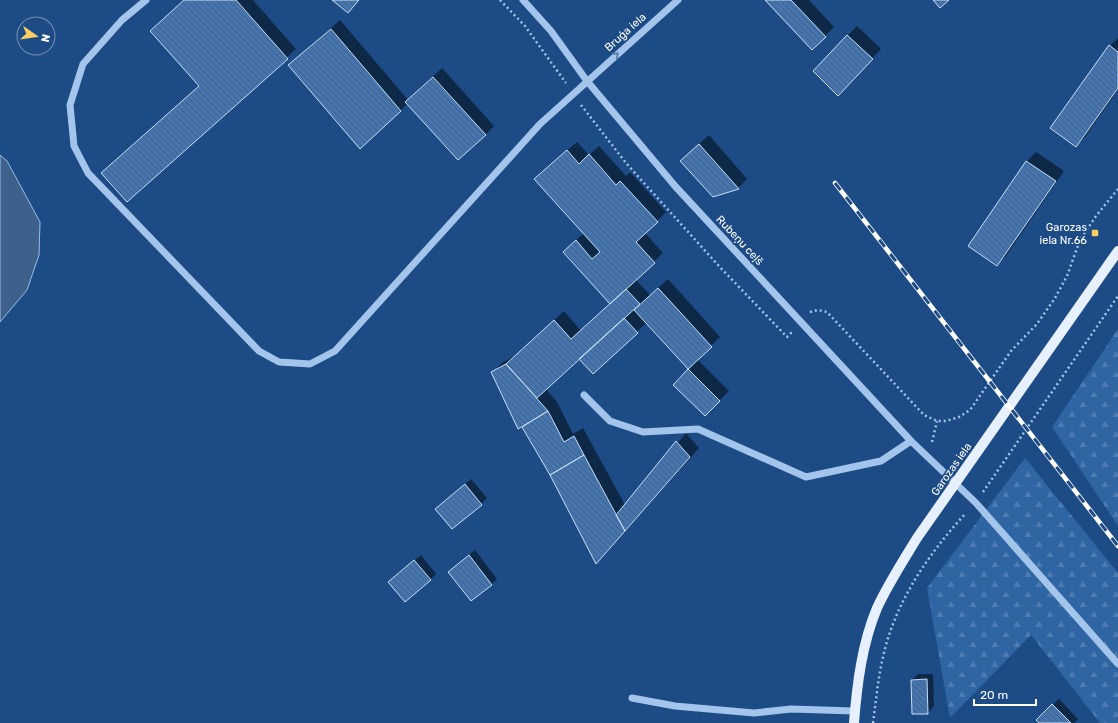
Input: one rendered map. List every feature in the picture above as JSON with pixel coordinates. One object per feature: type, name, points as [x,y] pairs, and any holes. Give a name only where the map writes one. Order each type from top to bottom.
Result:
[{"type":"main road","name":"Garozas iela","points":[[854,723],[854,711],[863,652],[877,609],[892,579],[917,538],[1118,251]]},
{"type":"street","name":"Bruģa iela","points":[[146,0],[122,20],[83,64],[70,105],[74,146],[88,173],[260,351],[279,362],[310,364],[335,351],[540,124],[678,0]]},
{"type":"street","name":"Rubeņu ceļš","points":[[523,0],[551,31],[587,81],[675,186],[911,441],[956,482],[1118,664]]},
{"type":"street","points":[[584,396],[610,421],[643,432],[698,430],[806,477],[881,461],[911,441]]},
{"type":"street","points":[[632,698],[675,706],[754,713],[791,709],[854,711]]},
{"type":"path","points":[[500,0],[525,26],[554,64],[572,94],[626,163],[717,264],[787,337],[810,312],[818,310],[827,312],[924,415],[937,422],[946,422],[959,418],[970,410],[1011,351],[1037,324],[1055,298],[1066,276],[1080,240],[1096,216],[1118,189]]},
{"type":"path","points":[[929,457],[937,422]]},
{"type":"green space","points":[[1118,329],[1118,526],[1052,427]]},
{"type":"green space","points":[[1025,458],[1118,573],[1118,723],[1100,723],[1031,635],[950,718],[927,588]]},
{"type":"shaded area","points":[[0,155],[7,161],[40,222],[39,255],[27,290],[0,322]]},
{"type":"building","points":[[184,0],[236,0],[288,59],[127,202],[101,173],[199,86],[150,31]]},
{"type":"building","points":[[332,0],[359,0],[348,13]]},
{"type":"building","points":[[765,0],[791,0],[826,37],[812,50]]},
{"type":"building","points":[[933,0],[949,0],[940,8]]},
{"type":"building","points":[[331,29],[401,111],[360,149],[288,65]]},
{"type":"building","points":[[847,35],[873,59],[838,96],[813,71]]},
{"type":"building","points":[[1109,45],[1118,52],[1118,88],[1076,147],[1050,128]]},
{"type":"building","points":[[433,77],[486,135],[458,160],[405,102]]},
{"type":"building","points":[[699,144],[739,189],[713,197],[680,161]]},
{"type":"building","points":[[567,150],[579,164],[589,154],[616,185],[620,181],[658,222],[636,242],[655,263],[610,304],[563,252],[576,240],[592,259],[600,252],[534,179]]},
{"type":"building","points":[[1026,161],[1056,181],[997,266],[968,246]]},
{"type":"building","points":[[658,288],[712,347],[688,369],[634,310]]},
{"type":"building","points":[[626,289],[640,304],[537,398],[506,364],[554,320],[571,339]]},
{"type":"building","points":[[624,318],[638,333],[593,374],[579,359]]},
{"type":"building","points":[[506,364],[548,411],[518,429],[491,372]]},
{"type":"building","points":[[688,369],[720,401],[705,416],[673,385]]},
{"type":"building","points":[[548,411],[564,442],[574,436],[584,455],[550,475],[522,427]]},
{"type":"building","points":[[676,441],[690,457],[625,531],[616,515]]},
{"type":"building","points":[[584,455],[625,531],[596,564],[550,475]]},
{"type":"building","points":[[465,484],[482,505],[452,529],[435,509]]},
{"type":"building","points":[[469,555],[492,585],[471,601],[448,572]]},
{"type":"building","points":[[414,560],[431,580],[405,602],[388,582]]},
{"type":"building","points":[[927,679],[928,714],[912,714],[911,680]]},
{"type":"building","points":[[1052,704],[1071,723],[1039,723],[1036,720]]},
{"type":"railway","points":[[835,183],[1118,546]]},
{"type":"place","name":"Garozas iela Nr.66","points":[[1095,233]]}]
